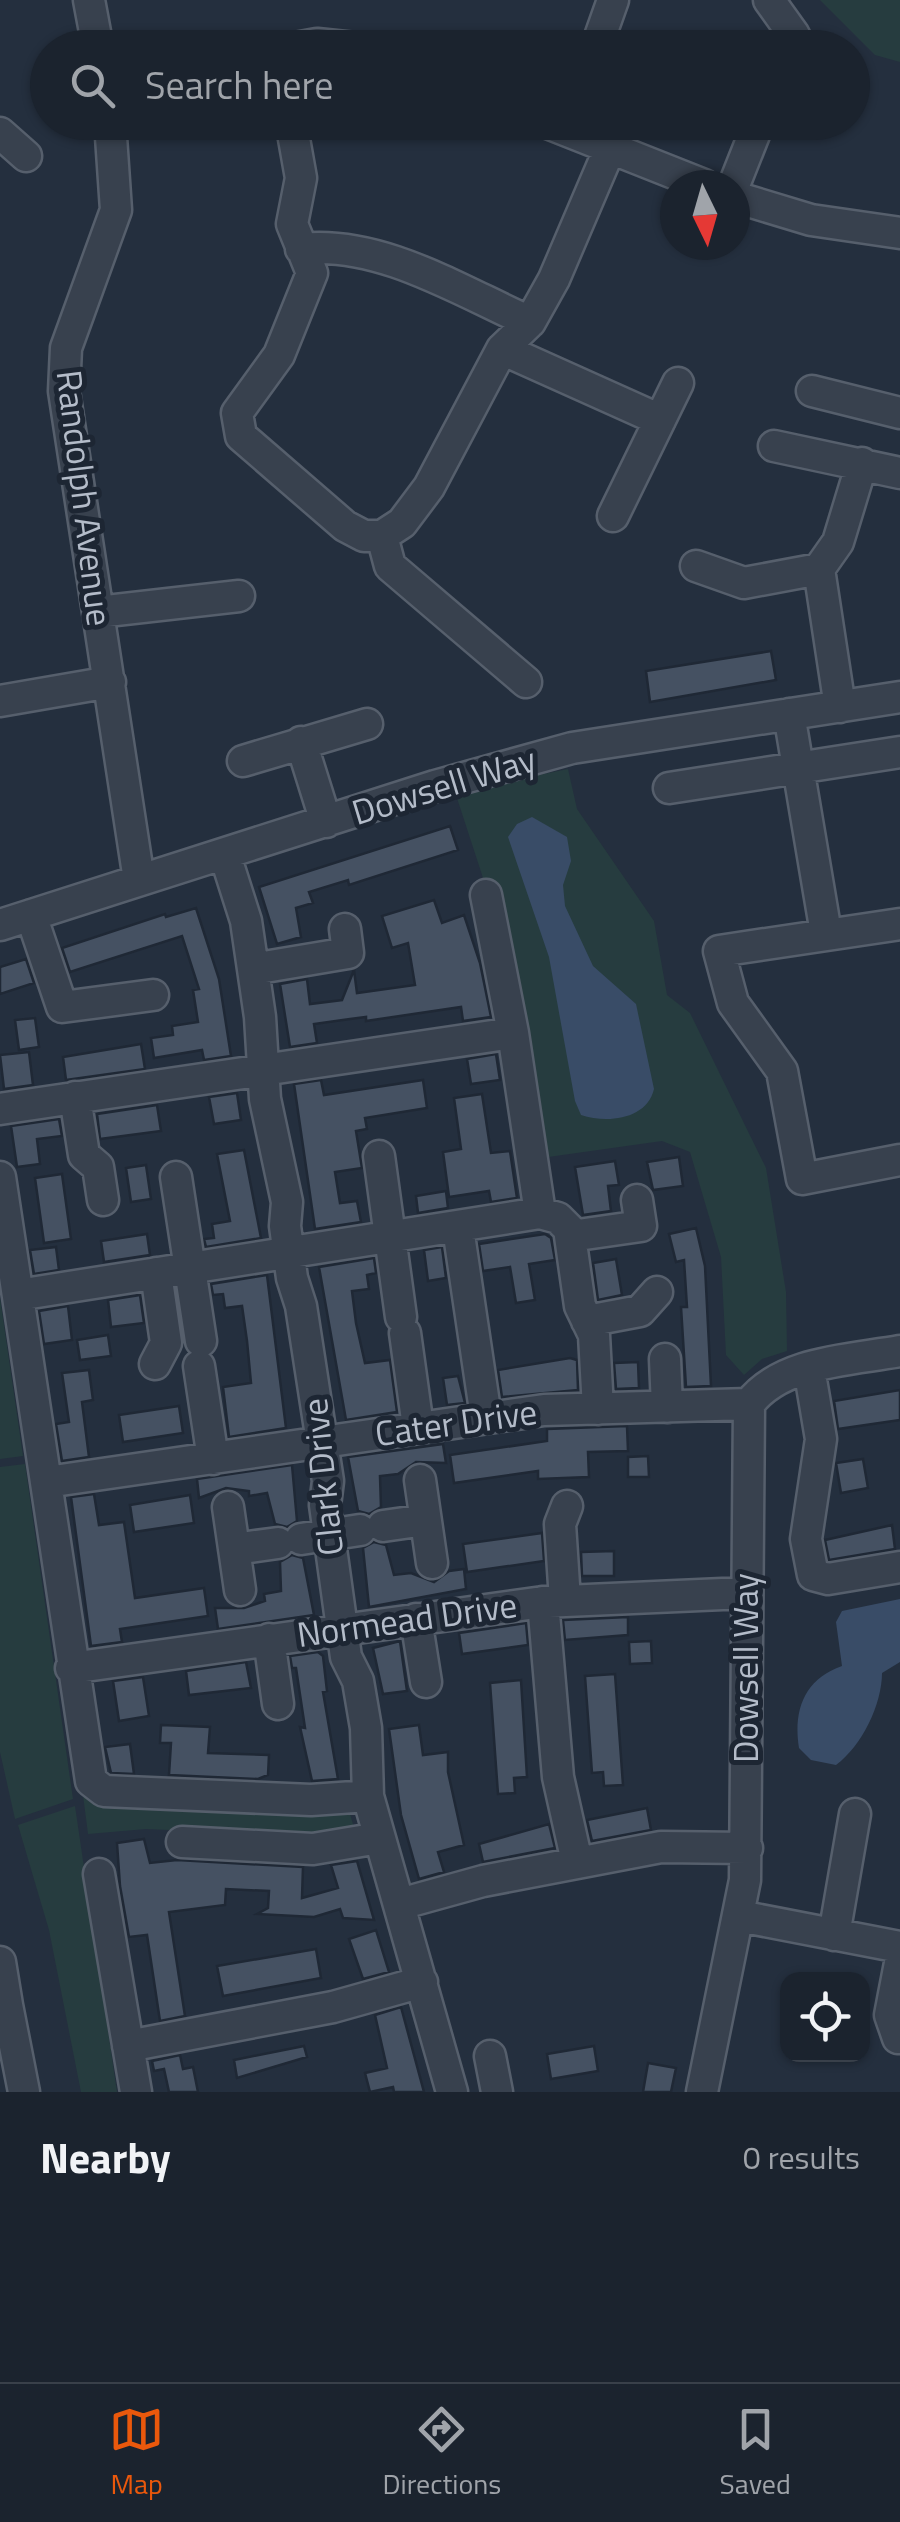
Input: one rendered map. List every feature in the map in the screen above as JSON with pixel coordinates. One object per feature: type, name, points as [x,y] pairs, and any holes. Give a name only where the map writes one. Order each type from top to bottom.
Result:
[{"type":"street","points":[[89,0],[95,30]]},
{"type":"street","points":[[602,30],[612,0]]},
{"type":"street","points":[[768,0],[785,30]]},
{"type":"street","points":[[0,133],[26,156]]},
{"type":"street","name":"Randolph Avenue","points":[[111,140],[116,210],[66,348],[64,391],[139,880]]},
{"type":"street","points":[[294,140],[300,178],[292,224],[312,272],[279,355],[237,413],[241,436],[345,526],[364,536],[382,536],[402,523],[429,487],[502,349],[530,322],[554,279],[610,148]]},
{"type":"street","points":[[593,140],[666,170]]},
{"type":"street","points":[[740,170],[752,140]]},
{"type":"street","points":[[750,202],[798,217],[900,233]]},
{"type":"street","points":[[301,249],[326,246],[390,260],[530,322]]},
{"type":"street","points":[[502,349],[660,420]]},
{"type":"street","points":[[613,516],[678,383]]},
{"type":"street","points":[[812,390],[900,413]]},
{"type":"street","points":[[774,446],[900,473]]},
{"type":"street","points":[[840,707],[819,569],[838,542],[862,463]]},
{"type":"street","points":[[382,536],[390,566],[526,682]]},
{"type":"street","points":[[696,566],[744,583],[819,569]]},
{"type":"street","points":[[98,612],[239,596]]},
{"type":"street","points":[[0,701],[110,682]]},
{"type":"street","name":"Dowsell Way","points":[[0,925],[572,748],[900,697]]},
{"type":"street","points":[[789,714],[826,933]]},
{"type":"street","points":[[243,761],[367,724]]},
{"type":"street","points":[[301,742],[326,822]]},
{"type":"street","points":[[669,788],[900,752]]},
{"type":"street","name":"Clark Drive","points":[[225,855],[246,922],[261,1068],[287,1202],[288,1253],[322,1441],[302,1539],[343,1629],[366,1728],[368,1796],[452,2092]]},
{"type":"street","points":[[486,895],[513,1033],[540,1213]]},
{"type":"street","points":[[32,916],[62,1006],[152,994]]},
{"type":"street","points":[[900,924],[719,951],[733,1003],[782,1071],[802,1179],[900,1160]]},
{"type":"street","points":[[253,969],[348,952],[345,929]]},
{"type":"street","points":[[0,1108],[513,1033]]},
{"type":"street","points":[[75,1096],[84,1155],[98,1167],[102,1200]]},
{"type":"street","points":[[378,1156],[418,1428]]},
{"type":"street","points":[[0,1177],[47,1482],[85,1768],[91,1782],[104,1791],[311,1800],[368,1796]]},
{"type":"street","points":[[176,1178],[213,1459]]},
{"type":"street","points":[[570,1236],[641,1226],[637,1200]]},
{"type":"street","points":[[18,1295],[540,1213],[566,1224],[570,1236],[580,1306],[594,1335],[598,1409]]},
{"type":"street","points":[[458,1228],[486,1417]]},
{"type":"street","points":[[155,1364],[166,1342],[156,1273]]},
{"type":"street","points":[[587,1321],[640,1311],[657,1292]]},
{"type":"street","points":[[749,1404],[760,1389],[779,1378],[808,1368],[900,1351]]},
{"type":"street","points":[[665,1359],[667,1408]]},
{"type":"street","points":[[808,1368],[821,1439],[806,1539],[813,1575],[828,1579],[900,1567]]},
{"type":"street","name":"Dowsell Way","points":[[702,2092],[739,1916],[747,1848],[745,1593],[749,1404]]},
{"type":"street","name":"Cater Drive","points":[[47,1482],[486,1417],[749,1404]]},
{"type":"street","points":[[420,1480],[432,1563]]},
{"type":"street","points":[[567,1506],[560,1524],[554,1601],[558,1777],[577,1862]]},
{"type":"street","points":[[228,1507],[240,1590]]},
{"type":"street","points":[[234,1549],[426,1520]]},
{"type":"street","name":"Normead Drive","points":[[72,1668],[554,1601],[745,1593]]},
{"type":"street","points":[[416,1620],[426,1682]]},
{"type":"street","points":[[268,1639],[278,1704]]},
{"type":"street","points":[[834,1935],[855,1814]]},
{"type":"street","points":[[182,1842],[313,1849],[379,1838]]},
{"type":"street","points":[[400,1904],[577,1862],[661,1847],[747,1848]]},
{"type":"street","points":[[98,1874],[136,2092]]},
{"type":"street","points":[[739,1916],[900,1946]]},
{"type":"street","points":[[0,1962],[3,2006],[24,2092]]},
{"type":"street","points":[[898,2038],[890,2015],[900,1963]]},
{"type":"street","points":[[128,2046],[334,2007],[422,1982]]},
{"type":"street","points":[[490,2056],[497,2092]]},
{"type":"green space","points":[[820,0],[900,0],[900,62],[870,50],[870,30],[850,30]]},
{"type":"green space","points":[[568,769],[577,809],[654,921],[667,995],[690,1013],[766,1168],[786,1292],[787,1351],[762,1359],[744,1375],[726,1355],[721,1257],[690,1152],[662,1141],[541,1158],[513,970],[455,792]]},
{"type":"green space","points":[[0,1298],[23,1456],[0,1459]]},
{"type":"green space","points":[[25,1464],[73,1799],[15,1819],[0,1752],[0,1467]]},
{"type":"green space","points":[[83,1795],[93,1800],[348,1807],[355,1831],[328,1837],[146,1829],[88,1834]]},
{"type":"green space","points":[[75,1806],[117,2092],[81,2092],[49,1930],[18,1825]]},
{"type":"water","points":[[532,817],[567,837],[571,861],[563,885],[565,906],[593,966],[636,1004],[654,1089],[643,1107],[625,1117],[581,1115],[575,1101],[549,957],[508,837],[517,824]]},
{"type":"water","points":[[900,1599],[900,1662],[882,1673],[869,1724],[836,1765],[811,1760],[799,1748],[800,1709],[818,1679],[842,1666],[836,1622],[842,1611]]},
{"type":"building","points":[[771,651],[776,680],[650,702],[646,671]]},
{"type":"building","points":[[450,826],[458,850],[349,885],[348,880],[309,892],[313,903],[296,908],[301,937],[277,944],[259,887]]},
{"type":"building","points":[[434,900],[442,923],[464,915],[480,963],[491,1017],[463,1021],[461,1007],[314,1024],[317,1043],[290,1047],[280,984],[307,979],[310,1004],[342,1000],[354,970],[357,993],[415,985],[408,943],[392,948],[382,916]]},
{"type":"building","points":[[196,908],[219,979],[231,1056],[204,1060],[202,1050],[154,1058],[151,1038],[173,1035],[172,1026],[198,1022],[193,990],[199,989],[182,936],[70,972],[62,948],[165,914],[166,917]]},
{"type":"building","points":[[26,959],[34,983],[0,994],[0,967]]},
{"type":"building","points":[[35,1018],[39,1047],[19,1050],[15,1020]]},
{"type":"building","points":[[141,1044],[145,1069],[66,1080],[63,1057]]},
{"type":"building","points":[[29,1052],[33,1085],[4,1089],[0,1055]]},
{"type":"building","points":[[496,1054],[500,1080],[471,1084],[467,1059]]},
{"type":"building","points":[[321,1080],[324,1095],[423,1080],[427,1108],[365,1118],[367,1129],[356,1131],[362,1168],[335,1172],[340,1203],[357,1201],[361,1222],[315,1229],[294,1084]]},
{"type":"building","points":[[237,1093],[241,1120],[214,1124],[209,1097]]},
{"type":"building","points":[[482,1094],[491,1153],[510,1151],[517,1198],[491,1202],[489,1191],[449,1197],[443,1152],[461,1149],[454,1098]]},
{"type":"building","points":[[157,1105],[161,1131],[100,1139],[97,1114]]},
{"type":"building","points":[[59,1119],[62,1136],[37,1139],[40,1164],[17,1167],[11,1126]]},
{"type":"building","points":[[244,1150],[261,1238],[206,1247],[204,1239],[214,1238],[212,1224],[230,1221],[217,1154]]},
{"type":"building","points":[[679,1157],[683,1186],[653,1190],[647,1162]]},
{"type":"building","points":[[615,1161],[619,1185],[608,1186],[611,1211],[583,1215],[575,1167]]},
{"type":"building","points":[[146,1165],[151,1199],[131,1202],[126,1168]]},
{"type":"building","points":[[62,1174],[71,1239],[44,1243],[35,1178]]},
{"type":"building","points":[[446,1191],[448,1208],[418,1213],[416,1196]]},
{"type":"building","points":[[696,1228],[705,1266],[711,1386],[686,1387],[681,1307],[687,1307],[684,1260],[676,1262],[669,1234]]},
{"type":"building","points":[[147,1234],[150,1255],[104,1262],[101,1241]]},
{"type":"building","points":[[545,1234],[551,1238],[555,1260],[529,1264],[535,1300],[516,1303],[510,1267],[483,1271],[479,1244]]},
{"type":"building","points":[[56,1247],[59,1270],[34,1274],[30,1250]]},
{"type":"building","points":[[442,1247],[446,1278],[428,1281],[424,1250]]},
{"type":"building","points":[[374,1258],[376,1273],[367,1275],[369,1289],[352,1291],[356,1323],[365,1363],[390,1360],[397,1412],[346,1420],[319,1267]]},
{"type":"building","points":[[616,1259],[622,1295],[598,1300],[593,1263]]},
{"type":"building","points":[[267,1275],[286,1428],[229,1437],[223,1387],[251,1383],[247,1341],[242,1306],[225,1308],[223,1294],[213,1295],[211,1284]]},
{"type":"building","points":[[140,1295],[144,1323],[111,1327],[108,1300]]},
{"type":"building","points":[[68,1306],[72,1340],[44,1344],[39,1311]]},
{"type":"building","points":[[108,1335],[111,1356],[80,1360],[77,1340]]},
{"type":"building","points":[[577,1360],[578,1390],[502,1397],[498,1370]]},
{"type":"building","points":[[638,1362],[639,1388],[616,1389],[614,1363]]},
{"type":"building","points":[[89,1370],[93,1400],[82,1402],[89,1457],[62,1461],[56,1424],[69,1422],[62,1373]]},
{"type":"building","points":[[458,1376],[465,1403],[447,1405],[443,1378]]},
{"type":"building","points":[[900,1390],[900,1420],[838,1429],[834,1401]]},
{"type":"building","points":[[179,1406],[183,1433],[123,1442],[119,1415]]},
{"type":"building","points":[[627,1426],[628,1451],[588,1452],[589,1477],[538,1479],[538,1471],[454,1483],[450,1455],[547,1441],[547,1429]]},
{"type":"building","points":[[443,1444],[446,1463],[416,1462],[398,1474],[380,1476],[381,1507],[369,1514],[358,1511],[348,1457]]},
{"type":"building","points":[[648,1456],[649,1477],[628,1477],[628,1457]]},
{"type":"building","points":[[863,1459],[868,1488],[841,1493],[836,1463]]},
{"type":"building","points":[[292,1465],[297,1521],[287,1527],[275,1524],[267,1493],[249,1496],[249,1491],[226,1488],[199,1498],[197,1479]]},
{"type":"building","points":[[94,1494],[99,1525],[124,1522],[135,1598],[204,1588],[208,1616],[120,1629],[122,1642],[91,1646],[71,1497]]},
{"type":"building","points":[[190,1495],[194,1523],[134,1532],[130,1505]]},
{"type":"building","points":[[892,1525],[895,1549],[829,1560],[825,1540]]},
{"type":"building","points":[[542,1533],[544,1561],[467,1572],[463,1544]]},
{"type":"building","points":[[374,1542],[386,1545],[394,1575],[411,1573],[434,1582],[449,1571],[464,1569],[466,1589],[369,1607],[363,1548]]},
{"type":"building","points":[[614,1551],[614,1576],[582,1576],[581,1552]]},
{"type":"building","points":[[292,1555],[303,1558],[314,1615],[218,1629],[215,1608],[244,1608],[265,1601],[264,1594],[281,1591],[280,1562]]},
{"type":"building","points":[[628,1617],[628,1635],[565,1640],[563,1620]]},
{"type":"building","points":[[526,1623],[528,1645],[462,1654],[459,1633]]},
{"type":"building","points":[[400,1641],[407,1691],[383,1694],[373,1648]]},
{"type":"building","points":[[651,1641],[652,1663],[630,1664],[629,1642]]},
{"type":"building","points":[[318,1652],[323,1656],[327,1691],[323,1692],[338,1779],[312,1781],[300,1727],[305,1728],[296,1668],[292,1668],[290,1656]]},
{"type":"building","points":[[246,1662],[251,1688],[189,1695],[186,1671]]},
{"type":"building","points":[[615,1674],[623,1785],[604,1786],[603,1772],[592,1773],[585,1676]]},
{"type":"building","points":[[143,1677],[149,1716],[119,1721],[113,1681]]},
{"type":"building","points":[[521,1680],[527,1777],[514,1778],[515,1793],[498,1794],[490,1683]]},
{"type":"building","points":[[161,1725],[210,1727],[208,1753],[269,1755],[268,1775],[258,1779],[169,1775],[171,1743],[160,1743]]},
{"type":"building","points":[[419,1725],[423,1755],[448,1752],[448,1772],[464,1845],[438,1852],[444,1872],[419,1879],[401,1815],[389,1729]]},
{"type":"building","points":[[130,1744],[134,1774],[111,1773],[105,1747]]},
{"type":"building","points":[[647,1808],[651,1830],[592,1841],[587,1820]]},
{"type":"building","points":[[549,1824],[555,1848],[483,1862],[479,1844]]},
{"type":"building","points":[[144,1839],[150,1863],[177,1860],[303,1867],[302,1898],[338,1888],[331,1865],[357,1861],[374,1920],[343,1918],[340,1909],[314,1917],[257,1914],[268,1908],[269,1891],[226,1889],[225,1905],[169,1912],[185,2016],[160,2021],[147,1935],[129,1937],[120,1886],[117,1843]]},
{"type":"building","points":[[376,1930],[389,1972],[363,1979],[349,1939]]},
{"type":"building","points":[[316,1949],[321,1978],[223,1996],[217,1966]]},
{"type":"building","points":[[401,2007],[424,2092],[394,2092],[393,2087],[370,2092],[365,2073],[387,2068],[375,2015]]},
{"type":"building","points":[[304,2046],[307,2057],[237,2078],[234,2060]]},
{"type":"building","points":[[594,2046],[598,2071],[551,2079],[547,2054]]},
{"type":"building","points":[[180,2055],[183,2069],[193,2067],[198,2092],[169,2092],[164,2069],[154,2071],[152,2061]]},
{"type":"building","points":[[648,2063],[676,2068],[671,2092],[643,2092]]}]
